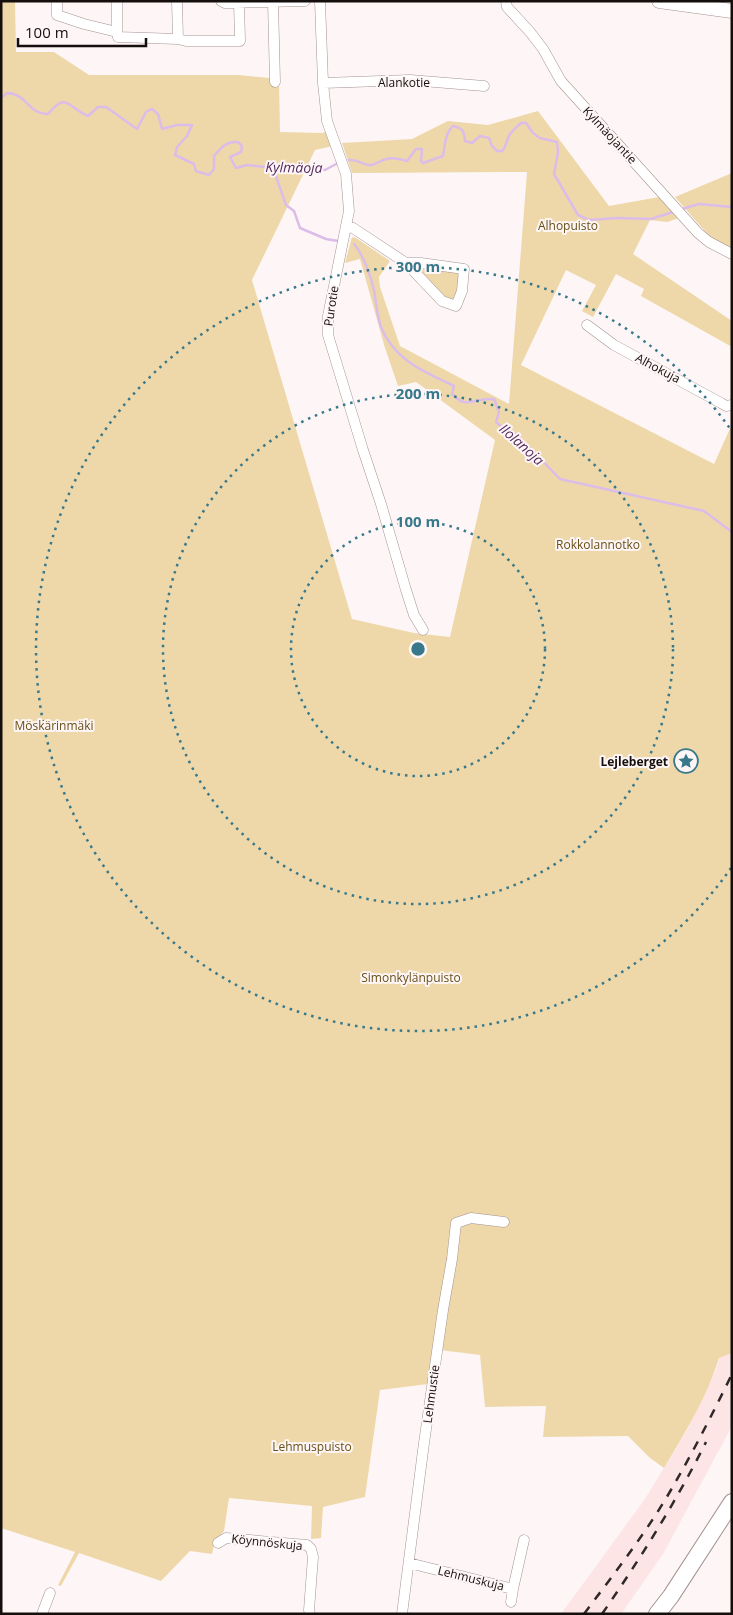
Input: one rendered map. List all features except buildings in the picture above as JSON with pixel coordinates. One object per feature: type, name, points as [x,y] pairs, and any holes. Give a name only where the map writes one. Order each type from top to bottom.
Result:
[{"type":"main road","points":[[659,1],[732,11]]},
{"type":"main road","points":[[657,1614],[681,1581],[732,1502]]},
{"type":"street","points":[[57,1],[58,16],[117,32]]},
{"type":"street","points":[[117,1],[118,37],[178,39],[186,41],[240,41],[240,2]]},
{"type":"street","points":[[177,1],[178,39]]},
{"type":"street","points":[[221,1],[225,3],[305,1]]},
{"type":"street","name":"Purotie","points":[[320,1],[323,83],[327,120],[346,174],[349,211],[326,325],[406,590],[414,615],[423,630]]},
{"type":"street","name":"Kylmäojantie","points":[[506,1],[508,7],[543,49],[561,81],[583,107],[698,233],[709,242],[732,254]]},
{"type":"street","points":[[273,2],[275,82]]},
{"type":"street","name":"Alankotie","points":[[323,83],[410,80],[484,86]]},
{"type":"street","points":[[347,227],[360,232],[406,263],[442,301],[456,306],[462,292],[464,269],[421,263],[406,263]]},
{"type":"street","name":"Alhokuja","points":[[587,325],[614,345],[726,406],[732,405]]},
{"type":"street","name":"Lehmustie","points":[[402,1614],[422,1457],[456,1222],[470,1218],[504,1222]]},
{"type":"street","name":"Köynnöskuja","points":[[218,1543],[226,1538],[307,1545],[314,1557],[310,1614]]},
{"type":"street","name":"Lehmuskuja","points":[[410,1563],[513,1589],[524,1540]]},
{"type":"street","points":[[511,1602],[513,1589]]},
{"type":"street","points":[[46,1611],[50,1593]]},
{"type":"shaded area","points":[[732,1316],[732,1426],[663,1554],[621,1614],[561,1614],[645,1499],[686,1432],[715,1372]]},
{"type":"green space","name":"Simonkylänpuisto","points":[[1,1],[15,1],[16,52],[54,52],[89,75],[239,75],[279,79],[280,132],[322,133],[328,131],[333,146],[315,150],[252,280],[352,619],[414,633],[450,637],[495,440],[416,382],[398,386],[385,348],[360,259],[345,263],[352,237],[390,261],[379,277],[380,287],[400,346],[509,404],[527,172],[352,173],[342,143],[412,139],[448,121],[488,125],[538,111],[609,206],[659,197],[679,218],[667,222],[650,220],[633,254],[732,321],[732,347],[641,296],[644,289],[616,274],[593,317],[582,311],[596,285],[566,270],[521,365],[714,464],[732,424],[732,1353],[719,1358],[702,1401],[664,1468],[650,1458],[628,1436],[543,1437],[546,1406],[485,1407],[480,1355],[440,1350],[428,1384],[380,1390],[365,1497],[323,1507],[321,1538],[311,1539],[312,1506],[229,1498],[224,1531],[215,1541],[212,1554],[190,1551],[161,1581],[79,1553],[61,1586],[58,1585],[75,1552],[1,1528]]},
{"type":"green space","points":[[732,173],[732,248],[710,237],[675,197]]},
{"type":"green space","points":[[419,267],[455,270],[460,275],[457,297],[452,300],[446,299],[418,271]]},
{"type":"waterway","name":"Kylmäoja","points":[[1,98],[7,93],[14,94],[36,111],[48,114],[54,107],[63,102],[88,116],[98,107],[106,107],[137,129],[146,112],[152,109],[158,114],[162,129],[177,125],[192,125],[187,136],[177,147],[175,155],[194,164],[196,171],[209,175],[214,169],[214,156],[230,142],[238,142],[242,146],[241,152],[230,157],[236,168],[247,165],[265,167],[282,164],[294,169],[308,167],[325,170],[338,163]]},
{"type":"waterway","name":"Kylmäoja","points":[[349,160],[371,165],[389,158],[407,161],[416,149],[422,149],[421,161],[423,163],[443,156],[447,136],[453,126],[462,130],[465,141],[472,143],[480,136],[489,138],[492,146],[497,151],[502,151],[512,132],[521,123],[526,123],[533,133],[540,138],[557,142],[558,152],[554,174],[578,215],[589,220],[617,218],[651,219],[673,212]]},
{"type":"waterway","name":"Ilolanoja","points":[[272,165],[286,205],[294,211],[300,228],[326,239],[338,241]]},
{"type":"waterway","name":"Kylmäoja","points":[[682,209],[699,204],[732,207]]},
{"type":"waterway","name":"Ilolanoja","points":[[354,244],[371,279],[381,327],[394,348],[411,364],[454,386],[452,394],[463,402],[494,399],[499,412],[496,422],[517,435],[560,479],[704,511],[732,532]]},
{"type":"railway","points":[[584,1614],[658,1511],[677,1480],[732,1374]]},
{"type":"railway","points":[[602,1614],[657,1530],[706,1442]]},
{"type":"place","name":"Lejleberget","points":[[686,761]]},
{"type":"park label","name":"Alhopuisto","points":[[568,225]]},
{"type":"park label","name":"Rokkolannotko","points":[[598,544]]},
{"type":"park label","name":"Möskärinmäki","points":[[54,725]]},
{"type":"park label","name":"Lehmuspuisto","points":[[312,1446]]}]
